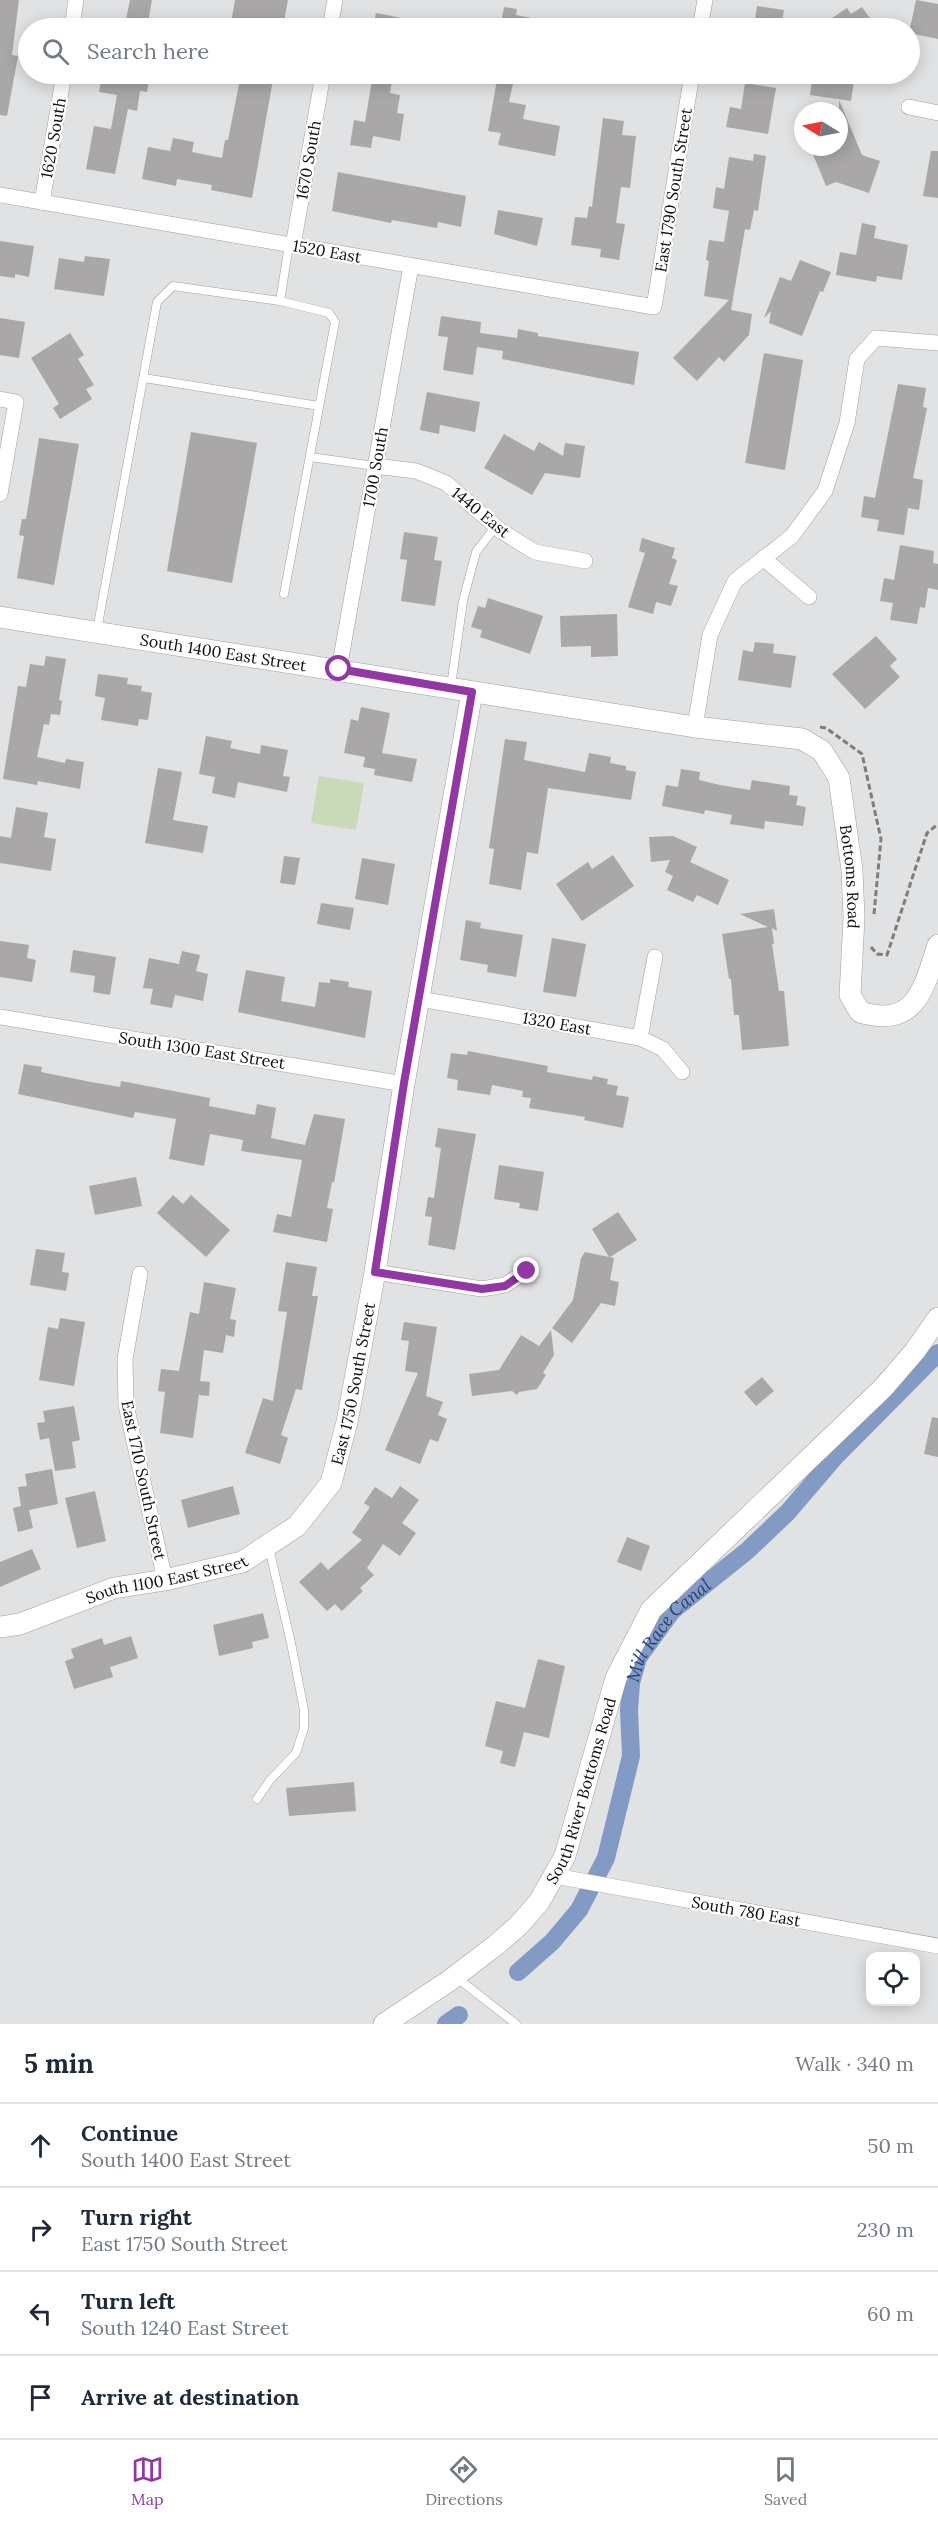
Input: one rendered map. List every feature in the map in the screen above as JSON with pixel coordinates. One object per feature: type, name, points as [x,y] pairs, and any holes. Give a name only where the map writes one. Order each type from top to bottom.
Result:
[{"type":"street","points":[[73,18],[76,0]]},
{"type":"street","points":[[332,18],[335,0]]},
{"type":"street","points":[[702,18],[705,0]]},
{"type":"street","name":"1620 South","points":[[42,202],[62,84]]},
{"type":"street","name":"1670 South","points":[[291,245],[321,84]]},
{"type":"street","name":"East 1790 South Street","points":[[654,307],[690,84]]},
{"type":"street","points":[[909,107],[938,113]]},
{"type":"street","name":"1520 East","points":[[0,195],[654,307]]},
{"type":"street","name":"1700 South","points":[[339,669],[411,266]]},
{"type":"street","points":[[695,727],[710,635],[735,581],[792,536],[825,491],[847,423],[857,359],[876,338],[938,343]]},
{"type":"street","points":[[0,399],[16,402],[0,494]]},
{"type":"street","name":"1440 East","points":[[375,466],[416,471],[446,483],[496,526],[535,552],[585,561]]},
{"type":"street","points":[[763,558],[808,597]]},
{"type":"street","name":"South 1400 East Street","points":[[0,617],[695,727]]},
{"type":"street","name":"East 1750 South Street","points":[[316,1502],[331,1483],[347,1422],[375,1272],[404,1083],[472,692]]},
{"type":"street","name":"Bottoms Road","points":[[695,727],[802,739],[822,751],[839,778],[852,870],[855,918],[850,995],[860,1012],[876,1017],[895,1017],[910,1007],[924,990],[938,945]]},
{"type":"street","points":[[640,1038],[655,957]]},
{"type":"street","name":"1320 East","points":[[420,999],[640,1038],[663,1049],[682,1072]]},
{"type":"street","name":"South 1300 East Street","points":[[0,1017],[404,1083]]},
{"type":"street","points":[[375,1272],[482,1289],[505,1286],[527,1271]]},
{"type":"street","name":"East 1710 South Street","points":[[140,1274],[125,1359],[126,1405],[165,1580]]},
{"type":"street","name":"South River Bottoms Road","points":[[384,2024],[454,1976],[519,1925],[539,1902],[555,1876],[575,1824],[596,1742],[616,1678],[651,1610],[883,1388],[915,1351],[938,1318]]},
{"type":"street","name":"South 1100 East Street","points":[[0,1627],[20,1624],[114,1588],[165,1580],[242,1562],[297,1526],[316,1502]]},
{"type":"street","name":"South 780 East","points":[[555,1876],[938,1946]]},
{"type":"lane","points":[[280,301],[291,245]]},
{"type":"lane","points":[[97,632],[157,302],[172,286],[280,301],[329,313],[335,322],[284,594]]},
{"type":"lane","points":[[144,378],[319,406]]},
{"type":"lane","points":[[310,457],[375,466]]},
{"type":"lane","points":[[450,688],[464,601],[476,552],[496,526]]},
{"type":"lane","points":[[257,1799],[270,1780],[296,1753],[304,1728],[304,1710],[291,1643],[268,1545]]},
{"type":"lane","points":[[454,1976],[516,2024]]},
{"type":"green space","points":[[319,776],[364,783],[356,830],[311,823]]},
{"type":"building","points":[[0,0],[19,0],[12,55],[18,56],[7,116],[0,115]]},
{"type":"building","points":[[130,0],[152,0],[149,18],[126,18]]},
{"type":"building","points":[[235,0],[288,0],[285,18],[232,18]]},
{"type":"building","points":[[916,0],[938,4],[938,39],[920,35],[920,18],[912,18]]},
{"type":"building","points":[[757,6],[784,10],[783,18],[755,18]]},
{"type":"building","points":[[504,7],[517,9],[516,15],[531,18],[502,18]]},
{"type":"building","points":[[862,7],[870,18],[832,18],[847,8],[851,14]]},
{"type":"building","points":[[376,13],[402,18],[375,18]]},
{"type":"building","points":[[100,84],[148,84],[147,92],[140,91],[137,111],[128,109],[115,174],[86,169],[94,126],[111,129],[117,95],[99,92]]},
{"type":"building","points":[[239,84],[272,84],[252,198],[211,190],[212,185],[177,179],[176,186],[142,179],[148,147],[170,151],[173,138],[194,142],[192,152],[222,158],[225,140],[228,140]]},
{"type":"building","points":[[371,84],[391,84],[390,93],[400,95],[397,113],[404,114],[400,141],[373,136],[371,148],[350,145],[354,120],[365,122]]},
{"type":"building","points":[[496,84],[513,84],[509,102],[526,105],[523,119],[560,126],[555,156],[498,145],[501,133],[488,131]]},
{"type":"building","points":[[745,84],[776,88],[768,134],[726,127],[730,107],[741,109]]},
{"type":"building","points":[[812,84],[854,84],[851,101],[810,95]]},
{"type":"building","points":[[603,118],[624,121],[622,135],[636,136],[630,188],[621,187],[616,223],[625,224],[619,260],[600,257],[601,249],[571,245],[575,217],[587,218],[589,206],[592,207]]},
{"type":"building","points":[[848,122],[862,155],[880,161],[869,193],[836,182],[826,186],[814,156],[848,156]]},
{"type":"building","points":[[931,151],[938,151],[938,198],[923,196]]},
{"type":"building","points":[[754,154],[766,156],[758,211],[754,210],[750,230],[745,229],[731,310],[752,314],[749,335],[724,362],[719,357],[697,381],[673,358],[729,300],[704,296],[709,261],[706,260],[709,240],[724,242],[729,211],[713,208],[716,187],[724,189],[729,157],[753,161]]},
{"type":"building","points":[[338,172],[466,196],[461,227],[438,222],[437,228],[392,220],[391,223],[332,211]]},
{"type":"building","points":[[498,210],[543,218],[537,246],[494,234]]},
{"type":"building","points":[[862,223],[876,226],[874,238],[908,245],[902,280],[877,276],[876,282],[836,275],[840,252],[856,255]]},
{"type":"building","points":[[0,241],[34,246],[29,277],[15,274],[15,278],[0,276]]},
{"type":"building","points":[[85,256],[110,259],[104,296],[54,289],[59,258],[84,262]]},
{"type":"building","points":[[800,260],[831,272],[823,292],[820,291],[802,336],[769,323],[771,311],[764,318],[780,277],[791,281]]},
{"type":"building","points":[[441,316],[481,322],[480,333],[517,338],[518,329],[538,333],[538,336],[639,352],[634,385],[502,359],[503,351],[477,347],[473,375],[443,370],[448,337],[438,336]]},
{"type":"building","points":[[0,318],[25,322],[19,358],[0,355]]},
{"type":"building","points":[[70,333],[84,355],[78,359],[94,385],[86,389],[92,399],[60,419],[53,408],[59,404],[31,358]]},
{"type":"building","points":[[764,353],[803,360],[785,470],[745,463]]},
{"type":"building","points":[[898,384],[926,388],[923,407],[927,408],[913,478],[923,480],[919,510],[908,508],[904,535],[877,531],[879,520],[861,517],[864,496],[875,498]]},
{"type":"building","points":[[427,392],[480,402],[475,432],[440,425],[439,434],[420,430]]},
{"type":"building","points":[[191,432],[257,443],[232,583],[167,571]]},
{"type":"building","points":[[504,434],[534,451],[539,442],[563,456],[565,443],[585,446],[580,478],[545,473],[532,495],[484,468]]},
{"type":"building","points":[[39,438],[79,444],[54,585],[17,578],[24,536],[19,535],[22,519],[26,519]]},
{"type":"building","points":[[404,532],[438,537],[434,560],[442,561],[435,606],[401,601],[407,560],[400,559]]},
{"type":"building","points":[[642,538],[675,548],[672,558],[677,560],[669,584],[678,586],[671,606],[656,602],[653,614],[628,607],[645,553],[639,551]]},
{"type":"building","points":[[900,545],[934,551],[933,563],[938,564],[938,590],[928,588],[925,608],[920,607],[917,624],[890,620],[893,603],[880,601],[884,578],[894,580]]},
{"type":"building","points":[[488,598],[543,616],[530,654],[480,637],[482,630],[471,627],[478,606],[485,608]]},
{"type":"building","points":[[617,614],[618,656],[591,657],[591,646],[561,647],[560,616]]},
{"type":"building","points":[[876,636],[897,659],[890,666],[900,677],[865,709],[832,674]]},
{"type":"building","points":[[755,642],[774,644],[773,653],[796,656],[791,688],[738,680],[743,650],[753,652]]},
{"type":"building","points":[[46,656],[66,659],[59,700],[62,701],[60,715],[51,714],[49,725],[44,724],[37,757],[65,763],[66,759],[84,762],[80,789],[38,781],[37,785],[3,779],[18,686],[26,687],[30,664],[44,666]]},
{"type":"building","points":[[98,674],[128,678],[127,684],[142,686],[141,691],[152,693],[148,720],[139,719],[138,726],[101,720],[105,698],[95,696]]},
{"type":"building","points":[[361,707],[390,713],[382,753],[417,759],[412,782],[374,775],[375,769],[363,767],[365,757],[344,753],[351,719],[358,721]]},
{"type":"building","points":[[206,736],[232,741],[230,748],[260,754],[261,745],[288,750],[283,776],[290,777],[287,792],[238,782],[235,798],[212,793],[215,777],[199,774]]},
{"type":"building","points":[[505,739],[527,742],[524,760],[585,772],[589,753],[611,757],[610,763],[626,766],[626,770],[636,772],[631,800],[548,788],[538,854],[527,852],[521,890],[489,884],[494,849],[489,848]]},
{"type":"building","points":[[158,768],[182,772],[173,820],[208,826],[203,853],[145,843]]},
{"type":"building","points":[[681,769],[700,772],[699,780],[750,790],[752,780],[790,786],[789,795],[798,796],[796,805],[806,807],[803,826],[765,821],[764,829],[730,824],[732,815],[705,810],[704,814],[662,806],[666,785],[678,787]]},
{"type":"building","points":[[16,807],[48,813],[44,837],[56,839],[51,871],[0,863],[0,836],[11,838]]},
{"type":"building","points":[[673,836],[697,847],[690,862],[729,880],[718,905],[697,895],[693,902],[667,890],[673,876],[665,872],[670,860],[651,862],[649,837]]},
{"type":"building","points":[[613,855],[634,886],[582,921],[556,884],[588,862],[592,869]]},
{"type":"building","points":[[284,856],[300,858],[295,885],[280,883]]},
{"type":"building","points":[[362,858],[395,864],[388,905],[355,899]]},
{"type":"building","points":[[321,903],[354,908],[350,930],[317,924]]},
{"type":"building","points":[[774,909],[777,931],[772,928],[774,944],[772,944],[779,991],[784,991],[789,1046],[742,1050],[739,1015],[734,1015],[731,979],[729,979],[722,934],[768,927],[740,914]]},
{"type":"building","points":[[466,920],[481,923],[480,928],[523,935],[516,977],[487,972],[488,965],[460,960]]},
{"type":"building","points":[[552,938],[586,944],[576,997],[543,992]]},
{"type":"building","points":[[0,941],[29,945],[27,958],[36,960],[32,982],[0,977]]},
{"type":"building","points":[[73,950],[116,957],[110,995],[93,992],[95,976],[70,972]]},
{"type":"building","points":[[182,951],[200,955],[196,971],[208,974],[203,1001],[175,995],[172,1008],[150,1004],[153,989],[143,988],[149,958],[179,964]]},
{"type":"building","points":[[246,970],[285,977],[281,1001],[315,1007],[319,982],[330,983],[330,979],[349,982],[348,987],[372,991],[365,1038],[238,1012]]},
{"type":"building","points":[[468,1051],[548,1066],[547,1072],[592,1080],[593,1076],[608,1079],[607,1084],[618,1086],[616,1095],[629,1097],[623,1128],[584,1120],[585,1117],[529,1108],[531,1098],[522,1097],[523,1091],[492,1085],[490,1095],[457,1090],[458,1080],[447,1078],[451,1053],[467,1055]]},
{"type":"building","points":[[24,1064],[42,1067],[41,1072],[91,1082],[120,1087],[121,1081],[210,1098],[209,1106],[255,1115],[257,1104],[276,1108],[271,1138],[305,1145],[314,1114],[345,1119],[334,1183],[332,1182],[327,1208],[333,1209],[327,1242],[273,1232],[277,1214],[291,1217],[302,1160],[241,1151],[243,1140],[210,1134],[204,1166],[169,1159],[176,1119],[135,1112],[133,1118],[18,1094]]},
{"type":"building","points":[[438,1128],[476,1134],[455,1250],[428,1245],[432,1217],[425,1216],[428,1197],[434,1198],[441,1148],[435,1147]]},
{"type":"building","points":[[499,1165],[544,1172],[538,1211],[519,1208],[520,1203],[494,1199]]},
{"type":"building","points":[[136,1177],[142,1206],[95,1215],[89,1186]]},
{"type":"building","points":[[173,1195],[183,1204],[191,1195],[230,1230],[206,1257],[157,1213]]},
{"type":"building","points":[[618,1212],[637,1240],[610,1257],[614,1258],[610,1280],[619,1282],[615,1306],[601,1303],[572,1343],[552,1328],[573,1300],[581,1258],[585,1252],[609,1257],[592,1229]]},
{"type":"building","points":[[36,1249],[65,1253],[62,1272],[69,1273],[66,1291],[30,1285]]},
{"type":"building","points":[[286,1262],[317,1267],[312,1296],[318,1296],[302,1390],[296,1389],[281,1435],[288,1438],[280,1464],[245,1453],[263,1398],[273,1401],[287,1312],[278,1311]]},
{"type":"building","points":[[204,1282],[236,1288],[230,1319],[236,1320],[234,1337],[226,1335],[223,1353],[204,1350],[200,1381],[210,1382],[209,1396],[199,1395],[193,1438],[160,1433],[165,1392],[158,1391],[161,1369],[179,1371],[190,1312],[199,1314]]},
{"type":"building","points":[[60,1318],[85,1322],[74,1386],[39,1380],[48,1327],[58,1329]]},
{"type":"building","points":[[404,1322],[437,1327],[426,1396],[443,1402],[438,1415],[447,1419],[438,1442],[430,1439],[420,1464],[385,1450],[418,1373],[405,1371],[409,1341],[401,1340]]},
{"type":"building","points":[[551,1330],[554,1355],[537,1389],[519,1392],[517,1395],[512,1391],[472,1396],[469,1374],[499,1370],[521,1335],[539,1346]]},
{"type":"building","points":[[762,1377],[774,1391],[756,1406],[744,1392]]},
{"type":"building","points":[[74,1406],[80,1440],[72,1442],[76,1468],[55,1471],[49,1438],[40,1440],[37,1423],[45,1422],[43,1411]]},
{"type":"building","points":[[932,1417],[938,1418],[938,1457],[924,1454]]},
{"type":"building","points":[[52,1469],[58,1504],[29,1510],[33,1528],[18,1532],[13,1508],[21,1506],[18,1487],[27,1486],[25,1474]]},
{"type":"building","points":[[233,1486],[240,1514],[188,1528],[181,1500]]},
{"type":"building","points":[[400,1486],[419,1500],[402,1523],[416,1533],[400,1556],[383,1544],[367,1568],[374,1575],[360,1588],[363,1591],[342,1611],[335,1604],[327,1611],[299,1582],[321,1562],[328,1570],[362,1540],[352,1533],[370,1507],[364,1503],[375,1487],[392,1498]]},
{"type":"building","points":[[95,1491],[106,1541],[77,1548],[65,1498]]},
{"type":"building","points":[[627,1537],[650,1546],[641,1571],[617,1562]]},
{"type":"building","points":[[32,1549],[41,1569],[0,1587],[0,1562]]},
{"type":"building","points":[[263,1613],[269,1638],[252,1642],[253,1648],[219,1656],[213,1625]]},
{"type":"building","points":[[131,1636],[138,1658],[110,1667],[113,1677],[74,1689],[65,1661],[74,1658],[71,1649],[102,1638],[104,1645]]},
{"type":"building","points":[[538,1659],[565,1666],[549,1738],[524,1732],[515,1767],[500,1763],[503,1751],[485,1746],[496,1701],[525,1708]]},
{"type":"building","points":[[354,1782],[356,1811],[289,1816],[286,1788]]},
{"type":"waterway","name":"Mill Race Canal","points":[[518,1972],[552,1942],[579,1910],[606,1858],[631,1756],[629,1710],[631,1683],[638,1658],[672,1611],[747,1551],[788,1512],[835,1457],[938,1353]]},
{"type":"waterway","name":"Mill Race Canal","points":[[446,2024],[459,2015]]},
{"type":"route","points":[[339,669],[472,692],[404,1083],[375,1272],[482,1289],[505,1286],[527,1271]]}]
